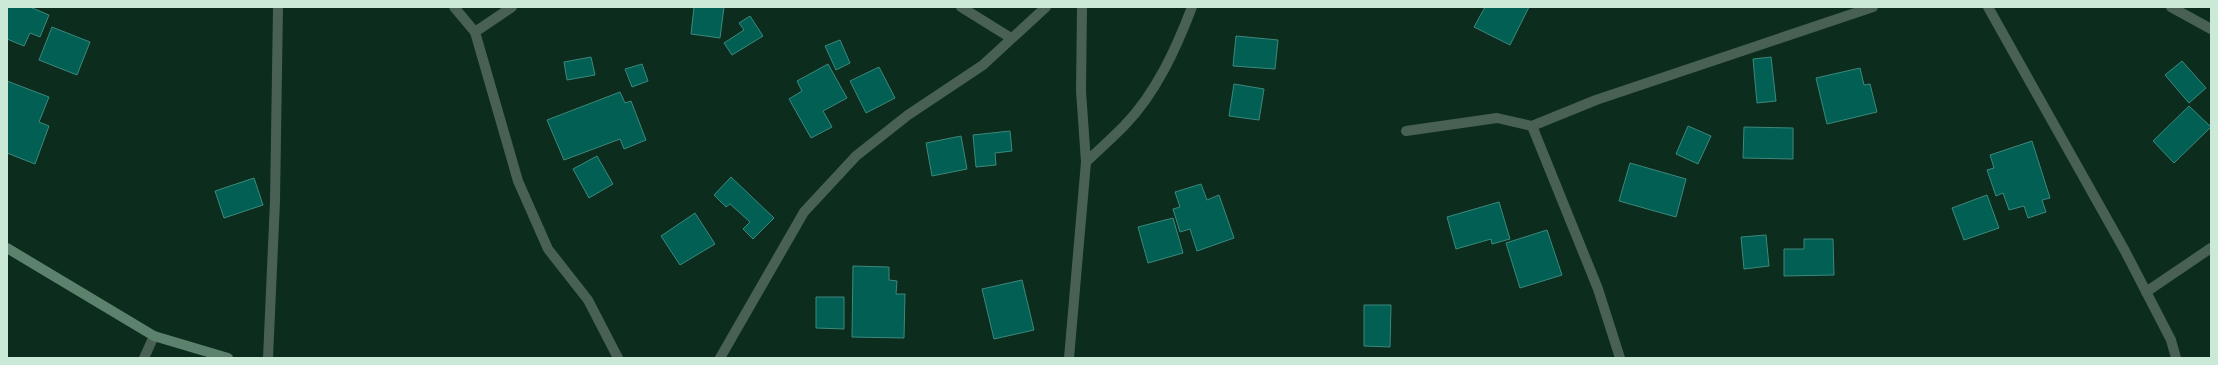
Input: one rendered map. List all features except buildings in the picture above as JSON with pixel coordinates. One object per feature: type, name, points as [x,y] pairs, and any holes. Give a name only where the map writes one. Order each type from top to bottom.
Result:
[{"type":"main road","points":[[7,248],[154,336],[228,358]]},
{"type":"street","points":[[268,358],[275,201],[278,7]]},
{"type":"street","points":[[454,7],[475,32],[521,188],[548,249],[588,300],[618,358]]},
{"type":"street","points":[[475,32],[512,7]]},
{"type":"street","points":[[961,7],[1011,38]]},
{"type":"street","points":[[720,358],[804,212],[856,156],[908,115],[982,65],[1046,7]]},
{"type":"street","points":[[1069,358],[1086,162],[1081,91],[1082,7]]},
{"type":"street","points":[[1086,162],[1125,125],[1152,90],[1178,42],[1192,7]]},
{"type":"street","points":[[1406,131],[1497,118],[1532,126],[1596,100],[1873,7]]},
{"type":"street","points":[[1988,7],[2146,292],[2170,340],[2176,358]]},
{"type":"street","points":[[2171,7],[2211,29]]},
{"type":"street","points":[[1532,126],[1598,289],[1620,358]]},
{"type":"street","points":[[2146,292],[2211,248]]},
{"type":"street","points":[[144,358],[154,336]]}]
